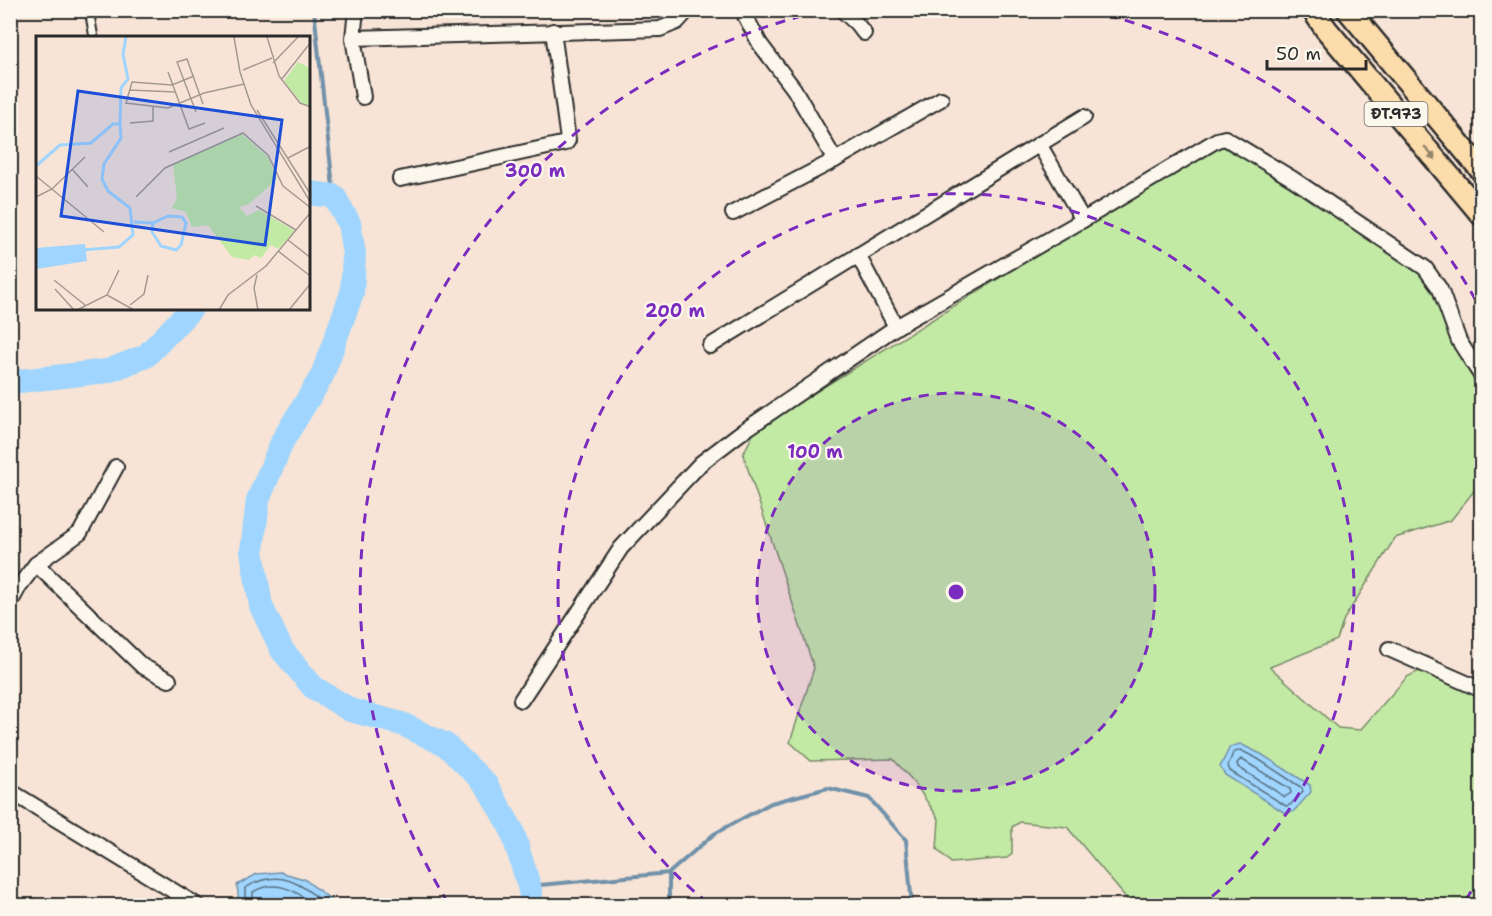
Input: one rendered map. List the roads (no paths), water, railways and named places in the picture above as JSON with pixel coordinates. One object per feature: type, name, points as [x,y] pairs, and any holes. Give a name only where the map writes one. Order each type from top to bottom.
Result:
[{"type":"main road","name":"ĐT.973","points":[[1313,10],[1326,29],[1482,215]]},
{"type":"main road","name":"ĐT.973","points":[[1348,10],[1482,171]]},
{"type":"street","points":[[356,10],[353,38],[363,97]]},
{"type":"street","points":[[353,38],[660,29],[677,22],[688,10]]},
{"type":"street","points":[[742,10],[760,44],[794,89],[835,160]]},
{"type":"street","points":[[842,10],[864,33]]},
{"type":"street","points":[[400,178],[566,143],[568,140],[553,31]]},
{"type":"street","points":[[734,213],[835,160],[941,99]]},
{"type":"street","points":[[710,346],[1084,117]]},
{"type":"street","points":[[521,700],[621,548],[701,463],[739,434],[896,327],[1217,140],[1225,138],[1293,179],[1425,268],[1440,289],[1459,341],[1482,377]]},
{"type":"street","points":[[1039,144],[1083,220]]},
{"type":"street","points":[[858,255],[896,327]]},
{"type":"street","points":[[10,603],[36,564],[80,532],[116,467]]},
{"type":"street","points":[[36,564],[142,666],[169,680]]},
{"type":"street","points":[[1389,649],[1482,690]]},
{"type":"street","points":[[10,791],[198,906]]},
{"type":"lane","points":[[89,10],[94,36]]},
{"type":"water","points":[[1240,744],[1261,754],[1310,785],[1311,792],[1293,812],[1285,813],[1225,775],[1220,767],[1230,747]]},
{"type":"water","points":[[280,872],[304,879],[338,905],[244,906],[239,903],[237,885],[257,874]]},
{"type":"waterway","points":[[314,10],[334,196]]},
{"type":"waterway","points":[[310,193],[334,196],[349,223],[354,254],[352,293],[322,376],[283,440],[258,500],[252,551],[261,606],[282,650],[313,687],[350,710],[402,724],[446,745],[486,784],[512,830],[533,906]]},
{"type":"waterway","points":[[10,382],[108,371],[146,356],[190,310]]},
{"type":"waterway","points":[[529,886],[669,873],[714,834],[771,803],[828,788],[869,798],[906,840],[912,906]]},
{"type":"waterway","points":[[669,873],[669,906]]}]
